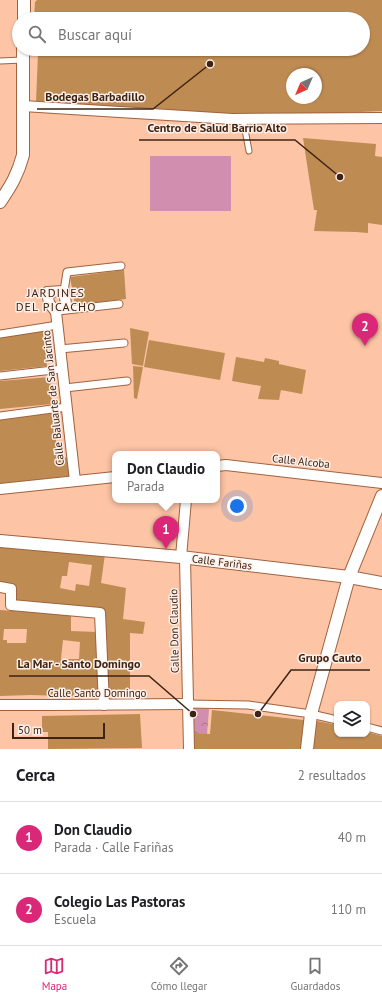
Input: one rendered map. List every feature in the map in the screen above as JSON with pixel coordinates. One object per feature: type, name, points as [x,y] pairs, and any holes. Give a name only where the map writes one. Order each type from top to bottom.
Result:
[{"type":"street","points":[[24,0],[24,12]]},
{"type":"street","points":[[0,202],[15,179],[23,154],[23,56]]},
{"type":"street","points":[[23,106],[243,119],[382,118]]},
{"type":"street","points":[[56,312],[66,304],[64,291],[67,272],[121,266]]},
{"type":"street","name":"Calle Baluarte de San Jacinto","points":[[64,291],[47,292],[49,303],[56,312],[75,481]]},
{"type":"street","points":[[56,312],[120,304]]},
{"type":"street","points":[[0,334],[58,326]]},
{"type":"street","points":[[60,349],[124,343]]},
{"type":"street","points":[[0,376],[62,369]]},
{"type":"street","points":[[65,388],[127,381]]},
{"type":"street","points":[[0,416],[67,407]]},
{"type":"street","name":"Calle Alcoba","points":[[220,466],[226,465],[382,483]]},
{"type":"street","points":[[0,489],[112,477]]},
{"type":"street","points":[[307,749],[311,714],[348,577],[382,496]]},
{"type":"street","name":"Calle Don Claudio","points":[[186,503],[183,558],[189,749]]},
{"type":"street","name":"Calle Fariñas","points":[[0,540],[183,558],[348,577],[382,583]]},
{"type":"street","points":[[0,587],[12,589],[11,605],[100,612],[104,705]]},
{"type":"street","name":"Calle Santo Domingo","points":[[0,705],[248,705],[311,714],[334,719]]},
{"type":"street","points":[[370,728],[382,731]]},
{"type":"lane","points":[[0,61],[16,56]]},
{"type":"lane","points":[[243,119],[249,151]]},
{"type":"green space","points":[[150,156],[231,156],[231,211],[150,211]]},
{"type":"green space","points":[[194,708],[209,709],[207,734],[191,733],[191,711]]},
{"type":"building","points":[[37,0],[382,0],[382,111],[234,118],[36,102],[38,56],[370,56],[370,12],[34,12],[35,2]]},
{"type":"building","points":[[303,138],[376,144],[375,156],[382,157],[382,225],[368,223],[368,233],[314,231],[317,210],[314,210]]},
{"type":"building","points":[[124,270],[126,299],[75,305],[70,277]]},
{"type":"building","points":[[130,328],[149,332],[143,366],[132,364]]},
{"type":"building","points":[[43,331],[47,366],[0,371],[0,338]]},
{"type":"building","points":[[149,340],[225,353],[220,380],[144,367]]},
{"type":"building","points":[[236,357],[264,362],[265,358],[279,361],[279,364],[306,370],[302,394],[281,390],[279,400],[258,399],[261,386],[232,381]]},
{"type":"building","points":[[133,366],[143,367],[137,399],[134,398]]},
{"type":"building","points":[[50,377],[52,404],[0,409],[0,381]]},
{"type":"building","points":[[53,413],[58,459],[68,457],[69,476],[0,484],[0,420]]},
{"type":"building","points":[[0,545],[105,554],[101,583],[126,588],[123,619],[145,622],[143,634],[130,633],[130,697],[108,697],[104,610],[15,602],[15,586],[0,584]],"holes":[[[69,562],[92,565],[89,586],[76,584],[75,591],[60,588],[62,576],[67,576]]]},
{"type":"building","points":[[0,610],[71,615],[71,631],[97,632],[99,697],[31,695],[0,696]],"holes":[[[4,629],[27,629],[26,643],[7,643],[7,640],[3,640]],[[63,640],[80,642],[79,659],[61,659]]]},
{"type":"building","points":[[212,710],[304,720],[301,749],[195,749],[195,733],[210,734]]},
{"type":"building","points":[[140,714],[142,748],[48,749],[48,732],[42,732],[42,716]]},
{"type":"building","points":[[317,721],[334,724],[334,737],[370,737],[370,733],[382,736],[382,749],[311,749],[314,723]]},
{"type":"place","name":"Bodegas Barbadillo","points":[[210,64]]},
{"type":"place","name":"Centro de Salud Barrio Alto","points":[[340,177]]},
{"type":"place","name":"Colegio Las Pastoras","points":[[365,346]]},
{"type":"place","name":"Don Claudio","points":[[166,549]]},
{"type":"place","name":"La Mar - Santo Domingo","points":[[193,714]]},
{"type":"place","name":"Grupo Cauto","points":[[258,714]]},
{"type":"district","name":"JARDINES DEL PICACHO","points":[[56,300]]}]
